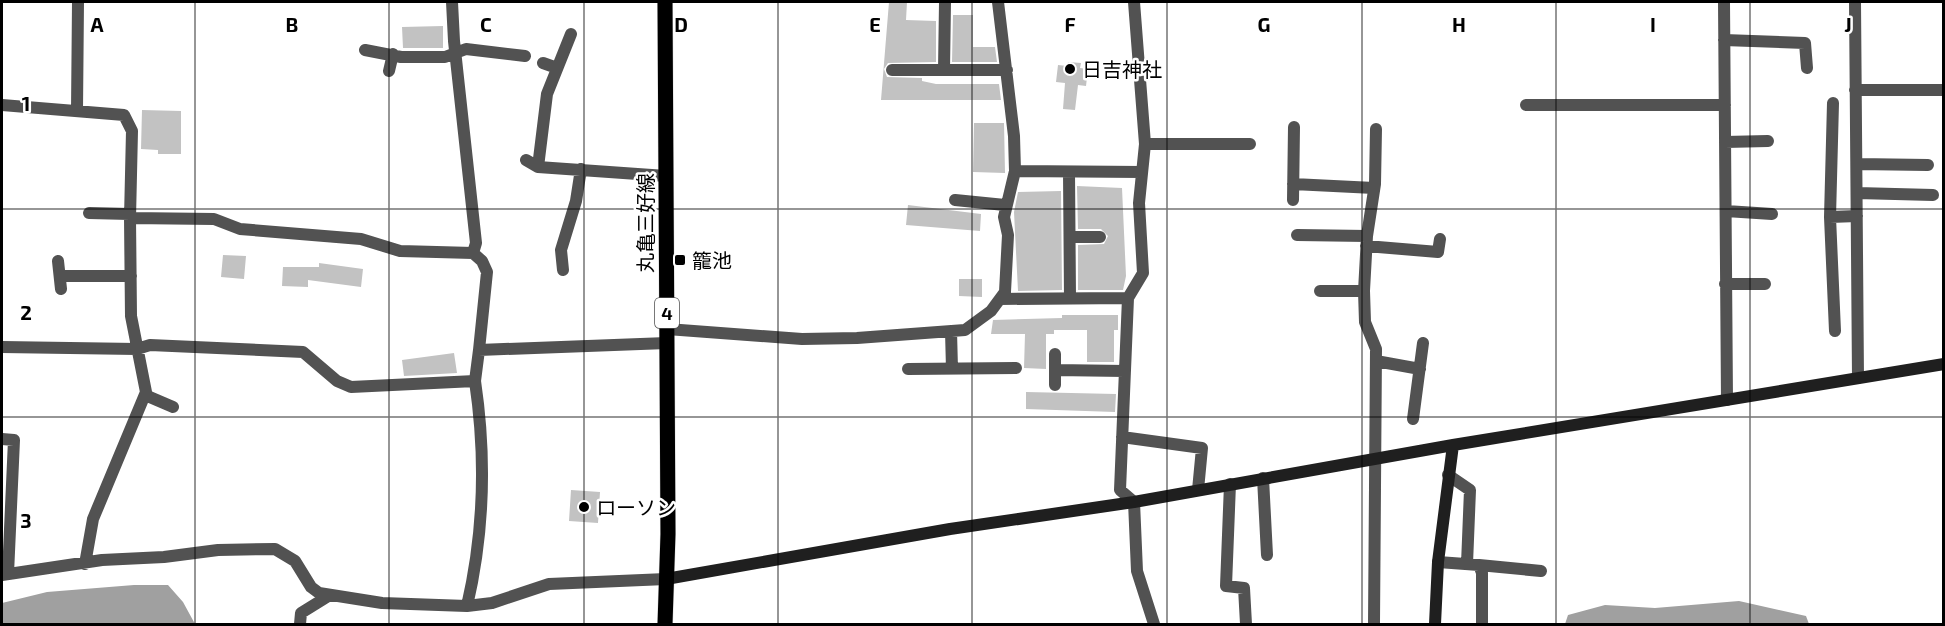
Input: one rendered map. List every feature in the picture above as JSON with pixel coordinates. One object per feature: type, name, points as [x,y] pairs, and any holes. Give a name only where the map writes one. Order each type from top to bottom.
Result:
[{"type":"main road","name":"丸亀三好線","points":[[665,2],[667,336],[665,624]]},
{"type":"street","points":[[77,110],[78,2]]},
{"type":"street","points":[[452,2],[455,53],[476,243],[473,253]]},
{"type":"street","points":[[944,70],[945,2]]},
{"type":"street","points":[[479,350],[667,336],[802,339],[965,330],[991,311],[1005,292],[1009,262],[1005,205],[1015,171],[1014,136],[998,2]]},
{"type":"street","points":[[1134,2],[1145,144],[1139,203],[1143,273],[1128,298],[1120,490],[1134,502],[1137,570],[1154,624]]},
{"type":"street","points":[[1724,2],[1727,400]]},
{"type":"street","points":[[1855,2],[1858,378]]},
{"type":"street","points":[[538,167],[547,94],[571,34]]},
{"type":"street","points":[[1724,40],[1805,43],[1807,68]]},
{"type":"street","points":[[365,50],[445,57],[466,49],[525,56]]},
{"type":"street","points":[[389,71],[393,54]]},
{"type":"street","points":[[543,63],[557,68]]},
{"type":"street","points":[[892,70],[1007,70]]},
{"type":"street","points":[[1856,90],[1944,90]]},
{"type":"street","points":[[1833,103],[1830,217],[1835,331]]},
{"type":"street","points":[[2,105],[124,115],[130,122],[132,131],[131,316],[145,395],[93,519],[85,564]]},
{"type":"street","points":[[1526,105],[1725,105]]},
{"type":"street","points":[[1293,200],[1294,127]]},
{"type":"street","points":[[1374,624],[1376,349],[1365,322],[1364,291],[1367,241],[1374,188],[1376,129]]},
{"type":"street","points":[[1725,142],[1768,141]]},
{"type":"street","points":[[1145,144],[1250,144]]},
{"type":"street","points":[[1196,144],[1197,158]]},
{"type":"street","points":[[526,160],[538,167],[666,176]]},
{"type":"street","points":[[1857,165],[1928,165]]},
{"type":"street","points":[[563,270],[561,250],[576,201],[581,170]]},
{"type":"street","points":[[1015,171],[1142,172]]},
{"type":"street","points":[[1069,172],[1070,298]]},
{"type":"street","points":[[1293,184],[1374,188]]},
{"type":"street","points":[[1857,193],[1933,195]]},
{"type":"street","points":[[955,200],[1005,205]]},
{"type":"street","points":[[1726,211],[1772,214]]},
{"type":"street","points":[[89,213],[214,219],[240,229],[361,239],[399,250],[473,253],[482,261],[487,272],[475,381],[482,430],[479,535],[478,558],[467,606]]},
{"type":"street","points":[[1830,217],[1857,216]]},
{"type":"street","points":[[1297,235],[1367,241],[1438,252],[1440,238]]},
{"type":"street","points":[[1070,237],[1100,237]]},
{"type":"street","points":[[58,261],[60,283],[131,276]]},
{"type":"street","points":[[1725,284],[1765,284]]},
{"type":"street","points":[[1320,291],[1364,291]]},
{"type":"street","points":[[1000,299],[1128,298]]},
{"type":"street","points":[[951,331],[952,369]]},
{"type":"street","points":[[1413,419],[1424,343]]},
{"type":"street","points":[[2,347],[137,350],[150,345],[303,352],[337,381],[351,387],[475,381]]},
{"type":"street","points":[[1055,354],[1055,385]]},
{"type":"street","points":[[1376,361],[1420,369]]},
{"type":"street","points":[[2,439],[14,440],[6,502],[5,575],[102,560],[164,557],[218,550],[275,549],[295,561],[311,587],[330,596],[427,606],[467,606],[492,603],[549,584],[666,579],[950,529],[1134,502],[1376,458],[1944,364]]},
{"type":"street","points":[[908,369],[1016,368]]},
{"type":"street","points":[[1055,370],[1125,371]]},
{"type":"street","points":[[145,395],[173,407]]},
{"type":"street","points":[[1122,437],[1202,448],[1198,490]]},
{"type":"street","points":[[1435,624],[1438,562],[1453,445]]},
{"type":"street","points":[[1448,475],[1470,490],[1473,564],[1482,573],[1482,624]]},
{"type":"street","points":[[1263,478],[1267,555]]},
{"type":"street","points":[[1230,484],[1226,586],[1244,588],[1246,624]]},
{"type":"street","points":[[1438,562],[1541,571]]},
{"type":"street","points":[[300,624],[301,613],[330,596]]},
{"type":"shaded area","points":[[134,585],[168,585],[183,602],[195,624],[2,624],[2,603],[47,592]]},
{"type":"shaded area","points":[[1739,601],[1806,616],[1809,624],[1565,624],[1568,615],[1605,605],[1655,608]]},
{"type":"building","points":[[889,2],[907,2],[906,20],[936,21],[936,62],[888,63],[884,69],[887,77],[922,78],[922,81],[936,84],[999,84],[1001,100],[881,100]]},
{"type":"building","points":[[953,15],[973,15],[973,47],[995,47],[997,62],[952,62]]},
{"type":"building","points":[[443,26],[443,48],[403,48],[402,27]]},
{"type":"building","points":[[1068,62],[1081,63],[1080,68],[1088,69],[1086,86],[1078,85],[1075,110],[1063,109],[1065,83],[1056,82],[1058,65],[1067,66]]},
{"type":"building","points":[[142,110],[181,111],[181,154],[158,154],[158,150],[141,149]]},
{"type":"building","points":[[974,123],[1004,123],[1005,173],[973,172]]},
{"type":"building","points":[[1077,186],[1122,188],[1126,276],[1123,290],[1078,290],[1078,245],[1104,244],[1108,236],[1101,229],[1078,229]]},
{"type":"building","points":[[1061,191],[1062,290],[1018,291],[1014,212],[1018,192]]},
{"type":"building","points":[[908,205],[981,214],[980,231],[906,225]]},
{"type":"building","points":[[223,255],[246,256],[244,279],[221,277]]},
{"type":"building","points":[[319,263],[363,269],[361,287],[308,280],[308,287],[282,286],[283,267],[319,267]]},
{"type":"building","points":[[959,279],[982,279],[982,297],[959,296]]},
{"type":"building","points":[[1062,315],[1118,315],[1118,330],[1114,330],[1114,362],[1087,362],[1087,330],[1054,330],[1054,334],[1046,334],[1046,369],[1024,368],[1025,334],[991,334],[993,320],[1062,318]]},
{"type":"building","points":[[454,353],[457,373],[404,376],[402,360]]},
{"type":"building","points":[[1026,392],[1116,394],[1115,412],[1026,409]]},
{"type":"building","name":"ローソン","points":[[571,490],[600,492],[598,523],[569,521]]},
{"type":"place","name":"日吉神社","points":[[1070,69]]},
{"type":"place","name":"籠池","points":[[680,260]]},
{"type":"place","name":"ローソン","points":[[584,507]]}]
